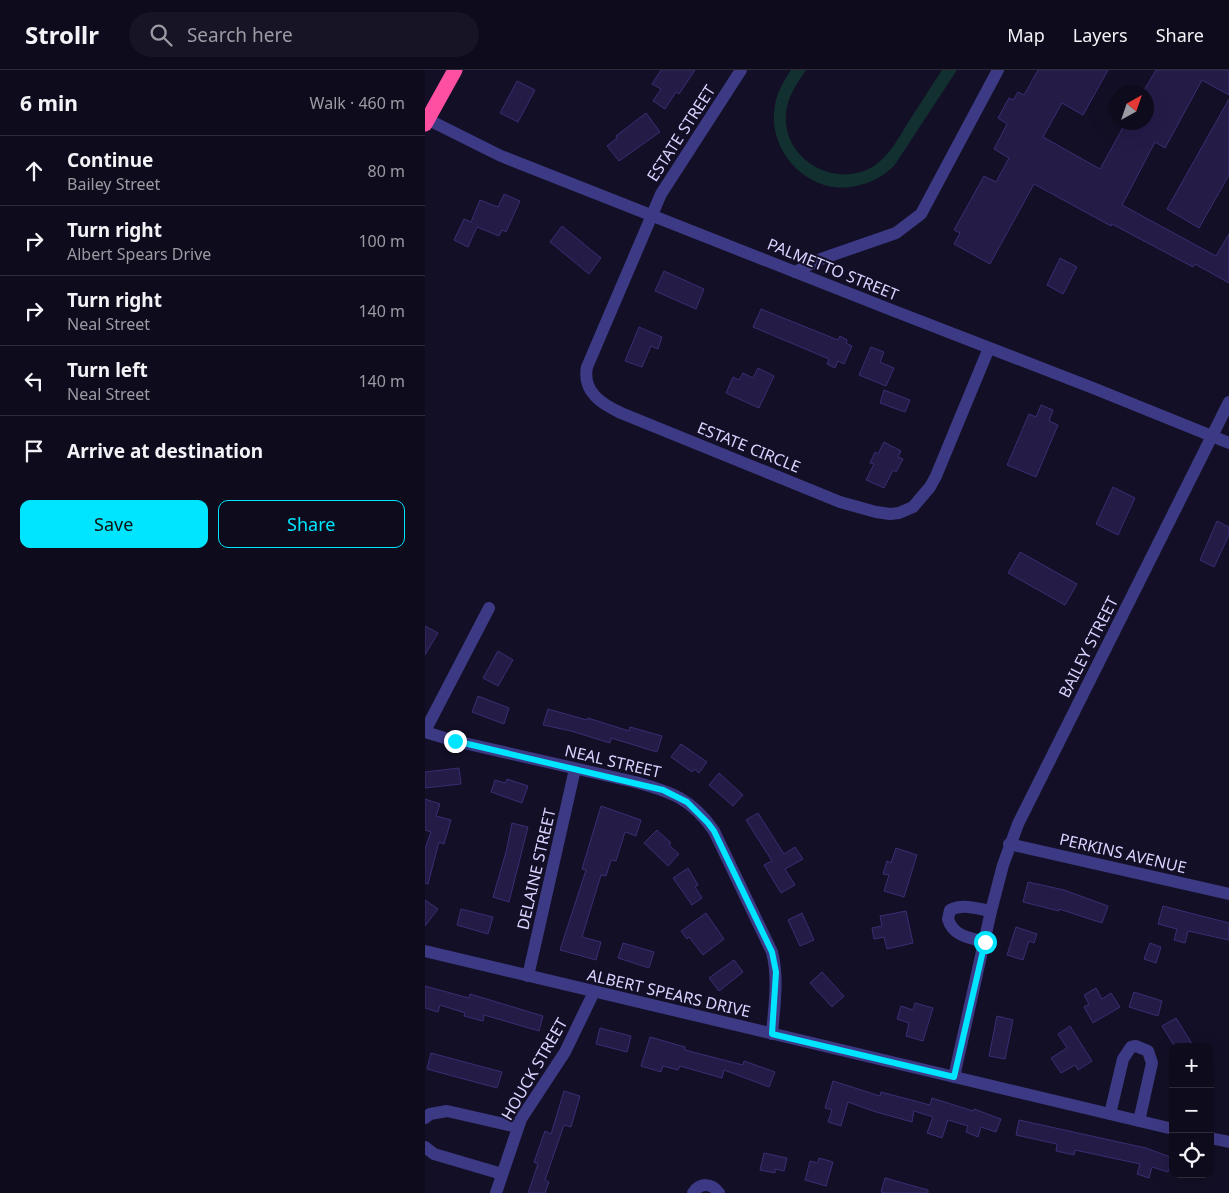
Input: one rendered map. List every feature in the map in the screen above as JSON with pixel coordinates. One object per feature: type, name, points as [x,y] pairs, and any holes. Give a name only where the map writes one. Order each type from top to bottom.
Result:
[{"type":"highway","points":[[426,121],[455,70]]},
{"type":"street","name":"ESTATE STREET","points":[[651,215],[661,194],[741,70]]},
{"type":"street","points":[[795,272],[821,258],[896,233],[921,214],[998,70]]},
{"type":"street","name":"PALMETTO STREET","points":[[426,121],[501,156],[1229,443]]},
{"type":"street","name":"ESTATE CIRCLE","points":[[651,215],[587,368],[585,375],[591,392],[596,399],[621,413],[840,502],[890,514],[899,513],[913,507],[931,487],[989,348]]},
{"type":"street","name":"BAILEY STREET","points":[[954,1077],[991,911],[1009,844],[1229,402]]},
{"type":"street","points":[[425,732],[489,608]]},
{"type":"street","name":"NEAL STREET","points":[[425,732],[663,790],[687,802],[708,823],[739,882],[772,952],[776,972],[772,1034]]},
{"type":"street","name":"DELAINE STREET","points":[[528,976],[575,769]]},
{"type":"street","name":"PERKINS AVENUE","points":[[1009,844],[1229,894]]},
{"type":"street","points":[[985,942],[959,934],[952,928],[948,919],[950,910],[957,907],[963,906],[991,911]]},
{"type":"street","name":"ALBERT SPEARS DRIVE","points":[[425,951],[1169,1128]]},
{"type":"street","name":"HOUCK STREET","points":[[496,1193],[517,1127],[528,1106],[565,1052],[594,992]]},
{"type":"street","points":[[1110,1114],[1123,1059],[1131,1047],[1136,1046],[1148,1051],[1152,1063],[1139,1121]]},
{"type":"street","points":[[425,1118],[430,1114],[447,1111],[517,1127]]},
{"type":"street","points":[[1214,1139],[1229,1142]]},
{"type":"street","points":[[425,1147],[434,1154],[445,1158],[502,1174]]},
{"type":"street","points":[[693,1193],[700,1186],[706,1184],[716,1188],[719,1193]]},
{"type":"green space","points":[[791,70],[806,70],[788,102],[786,125],[791,140],[799,154],[811,164],[826,171],[842,174],[858,173],[880,162],[894,145],[942,70],[957,70],[894,166],[870,182],[842,188],[825,185],[810,178],[796,168],[785,155],[778,140],[774,123],[775,105],[783,82]]},
{"type":"building","points":[[661,70],[695,70],[679,94],[676,92],[665,109],[653,101],[661,89],[652,84]]},
{"type":"building","points":[[1038,70],[1108,70],[1083,115],[1062,103],[1043,137],[1100,169],[1122,130],[1154,130],[1154,85],[1147,85],[1156,70],[1229,70],[1229,95],[1202,80],[1165,148],[1155,142],[1122,205],[1216,256],[1229,234],[1229,283],[1195,264],[1193,267],[1112,224],[1111,226],[1034,184],[990,264],[954,244],[960,233],[954,230],[984,176],[996,182],[1009,158],[994,149],[1007,124],[998,118],[1009,98],[1013,100],[1018,92],[1024,95]]},
{"type":"building","points":[[517,81],[535,90],[518,122],[500,113]]},
{"type":"building","points":[[1229,99],[1229,175],[1199,228],[1167,209]]},
{"type":"building","points":[[646,113],[660,132],[619,161],[607,146],[617,138],[616,136]]},
{"type":"building","points":[[504,194],[520,201],[506,232],[502,230],[499,236],[477,227],[468,247],[454,240],[464,219],[471,222],[480,200],[498,207]]},
{"type":"building","points":[[562,226],[601,258],[589,274],[550,242]]},
{"type":"building","points":[[1060,258],[1077,267],[1063,294],[1047,285]]},
{"type":"building","points":[[664,271],[704,289],[696,309],[655,291]]},
{"type":"building","points":[[761,309],[838,340],[840,336],[847,340],[846,343],[852,346],[844,364],[838,361],[835,368],[827,364],[829,359],[753,327]]},
{"type":"building","points":[[639,327],[662,337],[658,349],[651,346],[642,367],[625,361]]},
{"type":"building","points":[[871,347],[884,352],[880,362],[894,368],[886,386],[859,375]]},
{"type":"building","points":[[758,368],[774,376],[759,408],[726,393],[733,377],[739,380],[743,373],[753,378]]},
{"type":"building","points":[[884,390],[910,400],[905,412],[880,403]]},
{"type":"building","points":[[1041,405],[1053,410],[1049,421],[1058,425],[1036,477],[1007,465],[1029,414],[1036,417]]},
{"type":"building","points":[[884,442],[901,451],[898,457],[903,459],[896,472],[893,470],[884,488],[866,480],[874,464],[870,463],[875,452],[878,454]]},
{"type":"building","points":[[1113,487],[1135,498],[1118,535],[1096,524]]},
{"type":"building","points":[[1217,521],[1229,527],[1229,535],[1214,567],[1200,560]]},
{"type":"building","points":[[1020,552],[1077,584],[1065,605],[1008,573]]},
{"type":"building","points":[[425,626],[438,633],[425,655]]},
{"type":"building","points":[[498,651],[513,660],[498,686],[483,678]]},
{"type":"building","points":[[478,696],[509,708],[504,724],[472,712]]},
{"type":"building","points":[[548,709],[587,720],[588,718],[629,731],[630,727],[662,736],[657,752],[611,738],[610,743],[543,725]]},
{"type":"building","points":[[681,744],[707,762],[699,773],[694,769],[692,772],[671,757]]},
{"type":"building","points":[[459,768],[461,784],[425,788],[425,772]]},
{"type":"building","points":[[719,773],[743,795],[733,806],[709,785]]},
{"type":"building","points":[[507,779],[528,786],[522,803],[491,792],[495,780],[505,783]]},
{"type":"building","points":[[425,799],[440,804],[436,816],[451,820],[444,844],[439,842],[428,884],[425,883],[425,849],[431,832],[425,830]]},
{"type":"building","points":[[601,806],[641,820],[636,836],[625,832],[616,861],[611,860],[606,876],[601,875],[582,937],[601,942],[596,960],[560,950],[586,870],[582,869]]},
{"type":"building","points":[[758,813],[784,854],[795,847],[803,859],[785,869],[795,885],[781,893],[764,865],[772,861],[746,820]]},
{"type":"building","points":[[512,823],[528,827],[509,902],[493,897]]},
{"type":"building","points":[[657,830],[671,843],[669,845],[679,854],[668,866],[644,843]]},
{"type":"building","points":[[896,848],[917,855],[904,897],[884,891],[889,875],[883,874],[887,861],[891,863]]},
{"type":"building","points":[[688,868],[698,885],[695,887],[702,898],[692,905],[673,878]]},
{"type":"building","points":[[1028,882],[1064,890],[1108,906],[1102,923],[1059,909],[1059,911],[1023,902]]},
{"type":"building","points":[[425,900],[438,909],[425,926]]},
{"type":"building","points":[[1163,906],[1229,923],[1229,940],[1188,931],[1185,943],[1174,940],[1177,929],[1158,924]]},
{"type":"building","points":[[461,909],[493,917],[488,934],[457,925]]},
{"type":"building","points":[[906,911],[913,943],[887,949],[884,937],[874,939],[872,928],[882,926],[880,916]]},
{"type":"building","points":[[706,913],[724,939],[703,955],[689,937],[687,939],[681,931]]},
{"type":"building","points":[[802,913],[814,940],[800,946],[788,920]]},
{"type":"building","points":[[1016,927],[1037,934],[1034,943],[1029,941],[1023,960],[1007,955]]},
{"type":"building","points":[[623,943],[654,952],[649,968],[618,958]]},
{"type":"building","points":[[1150,943],[1161,947],[1156,963],[1144,959]]},
{"type":"building","points":[[734,960],[743,972],[719,991],[709,978]]},
{"type":"building","points":[[822,972],[844,996],[832,1007],[810,983]]},
{"type":"building","points":[[425,986],[469,998],[470,994],[543,1016],[539,1031],[484,1015],[483,1021],[464,1016],[465,1013],[440,1005],[438,1012],[425,1008]]},
{"type":"building","points":[[1096,988],[1102,999],[1111,993],[1120,1007],[1093,1023],[1084,1007],[1089,1004],[1084,995]]},
{"type":"building","points":[[1134,992],[1162,1001],[1158,1016],[1129,1007]]},
{"type":"building","points":[[915,1003],[933,1008],[923,1041],[906,1036],[909,1023],[897,1019],[901,1006],[913,1010]]},
{"type":"building","points":[[997,1016],[1013,1020],[1005,1059],[989,1056]]},
{"type":"building","points":[[1176,1018],[1192,1043],[1173,1043],[1162,1026]]},
{"type":"building","points":[[1070,1026],[1092,1061],[1078,1070],[1075,1065],[1061,1073],[1051,1058],[1067,1048],[1058,1034]]},
{"type":"building","points":[[600,1028],[631,1036],[627,1052],[596,1044]]},
{"type":"building","points":[[650,1037],[685,1047],[685,1050],[743,1065],[744,1061],[775,1072],[769,1087],[724,1070],[722,1078],[680,1066],[678,1070],[663,1066],[661,1072],[641,1066]]},
{"type":"building","points":[[431,1053],[502,1072],[497,1088],[427,1069]]},
{"type":"building","points":[[833,1081],[880,1096],[881,1092],[930,1105],[932,1098],[973,1111],[974,1109],[1001,1119],[996,1132],[981,1127],[978,1137],[966,1132],[968,1126],[948,1120],[942,1138],[927,1133],[933,1117],[914,1111],[912,1122],[848,1102],[841,1126],[828,1122],[832,1110],[825,1108]]},
{"type":"building","points":[[564,1091],[580,1096],[571,1127],[564,1125],[545,1180],[549,1182],[545,1193],[528,1193],[538,1164],[534,1162],[545,1131],[551,1134]]},
{"type":"building","points":[[1019,1120],[1146,1148],[1169,1157],[1169,1169],[1168,1172],[1152,1167],[1149,1178],[1137,1174],[1140,1164],[1075,1150],[1074,1155],[1056,1151],[1057,1144],[1016,1135]]},
{"type":"building","points":[[764,1153],[787,1158],[784,1171],[775,1169],[775,1173],[760,1170]]},
{"type":"building","points":[[819,1158],[833,1162],[826,1186],[805,1180],[810,1161],[818,1163]]},
{"type":"building","points":[[885,1178],[928,1190],[928,1193],[881,1192]]},
{"type":"route","points":[[455,741],[635,782],[681,797],[693,806],[714,831],[772,952],[775,962],[776,986],[772,1034],[954,1077],[985,942]]}]
